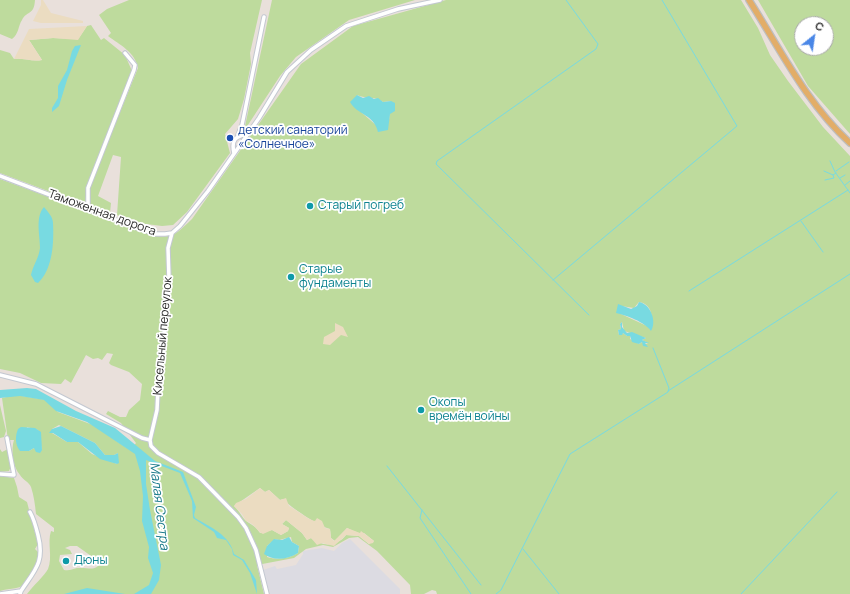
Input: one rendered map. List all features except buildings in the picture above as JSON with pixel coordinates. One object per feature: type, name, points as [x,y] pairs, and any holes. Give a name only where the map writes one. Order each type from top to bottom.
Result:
[{"type":"main road","points":[[749,0],[810,96],[832,124],[850,143]]},
{"type":"street","name":"Таможенная дорога","points":[[0,176],[155,234],[172,233],[199,204],[248,134],[287,72],[302,58],[346,26],[398,9],[440,0]]},
{"type":"street","points":[[234,153],[232,145],[242,125],[264,17]]},
{"type":"street","points":[[88,209],[88,188],[135,66],[125,53]]},
{"type":"street","points":[[238,135],[248,134]]},
{"type":"street","name":"Кисельный переулок","points":[[150,440],[158,410],[159,369],[166,319],[169,279],[168,248],[172,233]]},
{"type":"street","points":[[0,375],[36,384],[142,438],[150,440],[153,450],[196,475],[222,499],[246,528],[254,545],[267,594]]},
{"type":"street","points":[[0,474],[14,475],[7,438]]},
{"type":"street","points":[[0,594],[20,593],[39,564],[42,555],[35,524],[30,512]]},
{"type":"shaded area","points":[[350,539],[400,589],[400,594],[270,594],[263,570],[275,566],[277,569],[296,565],[303,554],[303,551],[322,548],[334,551],[342,543]]},
{"type":"green space","points":[[0,0],[35,0],[32,11],[24,17],[16,35],[12,39],[0,34]]},
{"type":"green space","points":[[129,0],[262,0],[250,53],[251,64],[244,99],[238,119],[225,134],[230,153],[187,212],[173,225],[162,226],[130,222],[117,215],[121,157],[113,155],[98,196],[111,203],[110,213],[89,208],[89,188],[138,68],[130,53],[108,36],[111,33],[99,15],[107,9]]},
{"type":"green space","points":[[272,0],[415,0],[349,20],[296,57],[280,76],[244,131]]},
{"type":"green space","points":[[446,0],[741,0],[758,28],[770,55],[788,81],[823,127],[850,156],[850,594],[437,594],[436,591],[432,590],[424,594],[411,594],[410,585],[377,551],[358,537],[349,538],[333,547],[323,545],[306,549],[294,558],[257,565],[264,594],[27,594],[48,569],[50,560],[50,536],[51,531],[54,532],[54,528],[36,514],[31,487],[21,477],[15,467],[12,453],[14,440],[8,440],[2,398],[16,395],[47,400],[58,412],[93,425],[130,450],[136,443],[121,423],[106,414],[108,411],[120,417],[126,417],[129,410],[140,400],[142,384],[129,372],[111,365],[109,363],[113,354],[107,353],[102,360],[98,358],[93,359],[86,355],[71,383],[65,379],[61,384],[41,383],[20,373],[0,369],[0,179],[155,236],[162,237],[172,235],[192,219],[301,64],[353,26]],"holes":[[[357,95],[377,99],[383,102],[391,101],[389,120],[377,126],[361,112]],[[639,302],[644,303],[651,313],[651,330],[647,326],[621,314],[621,306],[634,308]],[[622,322],[624,331],[646,338],[642,340],[648,343],[646,344],[642,342],[639,344],[630,339],[630,336],[623,333],[619,335],[618,330],[621,329],[620,324]],[[59,425],[95,443],[105,455],[114,455],[118,453],[117,464],[92,454],[78,442],[67,442],[52,433],[52,429]],[[27,427],[38,430],[42,450],[34,448],[29,451],[20,451]],[[260,488],[265,492],[269,490],[280,500],[283,499],[305,516],[330,529],[331,538],[335,541],[347,528],[358,533],[364,533],[374,541],[369,544],[359,536],[346,535],[334,544],[325,544],[311,538],[307,540],[302,533],[286,520],[282,524],[289,528],[288,531],[281,535],[272,530],[260,533],[254,526],[245,520],[234,506]],[[291,537],[292,542],[299,546],[298,553],[290,557],[267,557],[267,546],[275,539],[279,540]],[[77,546],[94,558],[104,560],[95,568],[64,570],[59,561],[60,555],[72,554],[70,550],[65,548]]]},
{"type":"green space","points":[[758,0],[850,0],[850,134],[808,86]]},
{"type":"green space","points":[[91,25],[101,40],[104,38],[125,55],[132,71],[87,186],[85,205],[0,173],[0,50],[10,53],[14,59],[35,61],[42,60],[29,40],[53,38],[78,39],[87,26]]},
{"type":"green space","points":[[0,405],[6,431],[4,437],[0,438]]},
{"type":"green space","points":[[0,449],[2,452],[8,449],[11,466],[9,471],[0,472]]},
{"type":"green space","points":[[0,476],[14,478],[19,497],[27,502],[38,544],[35,549],[39,553],[32,573],[24,585],[18,588],[0,591]]},
{"type":"sand","points":[[41,0],[43,0],[51,13],[83,21],[83,23],[41,23],[33,21],[41,5]]},
{"type":"sand","points":[[87,26],[78,40],[53,38],[29,40],[42,60],[35,61],[14,59],[29,29]]},
{"type":"sand","points":[[335,323],[343,327],[348,337],[341,335],[330,345],[323,344],[324,337],[335,331]]},
{"type":"sand","points":[[260,488],[265,492],[269,490],[280,500],[286,498],[289,506],[310,519],[315,521],[317,518],[322,521],[325,528],[330,529],[331,538],[334,541],[347,528],[360,533],[361,531],[374,541],[373,543],[369,544],[359,536],[346,535],[334,546],[322,543],[317,545],[311,538],[307,540],[302,533],[286,520],[282,524],[289,528],[288,531],[281,535],[272,530],[263,534],[252,524],[246,521],[242,514],[234,506],[236,503],[246,499]]},
{"type":"water","points":[[81,45],[67,80],[59,106],[52,112],[52,108],[58,98],[58,86],[67,70],[72,51],[75,46]]},
{"type":"water","points":[[357,95],[363,98],[369,96],[374,99],[378,98],[383,102],[391,101],[395,103],[395,111],[390,114],[388,130],[378,132],[373,122],[353,106],[350,102]]},
{"type":"water","points":[[44,207],[53,221],[53,247],[50,263],[43,277],[38,283],[35,282],[31,275],[40,248],[39,221],[41,211]]},
{"type":"water","points":[[639,302],[647,306],[652,314],[653,327],[651,331],[640,322],[616,313],[618,304],[631,309],[637,306]]},
{"type":"water","points":[[622,322],[622,327],[627,333],[632,332],[646,338],[642,340],[649,343],[645,343],[648,347],[643,346],[642,342],[639,344],[632,342],[630,336],[623,333],[622,335],[619,335],[618,330],[621,329],[620,324]]},
{"type":"water","points":[[27,388],[36,389],[76,411],[115,428],[155,461],[183,472],[196,507],[194,515],[195,518],[219,532],[224,537],[232,547],[234,554],[244,560],[256,580],[257,594],[250,573],[242,560],[233,555],[232,549],[226,540],[217,538],[214,532],[193,518],[192,501],[180,473],[146,460],[146,484],[161,565],[159,580],[151,594],[134,594],[149,585],[153,573],[148,558],[149,547],[142,521],[143,496],[140,471],[135,454],[87,422],[56,411],[44,400],[20,396],[0,398],[0,390]]},
{"type":"water","points":[[61,426],[95,443],[105,455],[114,455],[118,453],[119,463],[117,464],[100,459],[78,442],[67,442],[53,433],[49,433],[52,429]]},
{"type":"water","points":[[21,427],[35,428],[41,432],[42,450],[40,453],[36,452],[34,448],[29,451],[20,451],[16,443],[16,435],[18,429]]},
{"type":"water","points":[[289,537],[292,542],[299,546],[298,553],[280,559],[272,558],[264,554],[267,546],[274,539],[282,540]]},
{"type":"water","points":[[87,588],[125,594],[64,594]]},
{"type":"waterway","points":[[566,0],[598,44],[596,49],[437,161],[436,164],[589,315]]},
{"type":"waterway","points":[[553,280],[737,126],[662,0]]},
{"type":"waterway","points":[[830,161],[835,172],[850,193]]},
{"type":"waterway","points":[[836,171],[849,162]]},
{"type":"waterway","points":[[824,171],[833,175],[836,173]]},
{"type":"waterway","points":[[825,180],[834,178],[833,175]]},
{"type":"waterway","points":[[840,178],[845,175]]},
{"type":"waterway","points":[[845,185],[850,181]]},
{"type":"waterway","points":[[689,291],[848,190]]},
{"type":"waterway","points":[[801,221],[823,252]]},
{"type":"waterway","points":[[668,391],[850,274]]},
{"type":"waterway","points":[[496,594],[501,590],[570,454],[668,392],[669,388],[653,348]]},
{"type":"waterway","points":[[387,466],[481,585]]},
{"type":"waterway","points":[[741,594],[837,492]]},
{"type":"waterway","points":[[422,510],[420,518],[471,594]]},
{"type":"waterway","points":[[523,549],[559,594]]},
{"type":"place","name":"детский санаторий «Солнечное»","points":[[230,138]]},
{"type":"place","name":"Старый погреб","points":[[310,206]]},
{"type":"place","name":"Старые фундаменты","points":[[291,277]]},
{"type":"place","name":"Окопы времён войны","points":[[421,410]]},
{"type":"place","name":"Дюны","points":[[66,561]]},
{"type":"water label","name":"Малая Сестра","points":[[159,506]]}]
